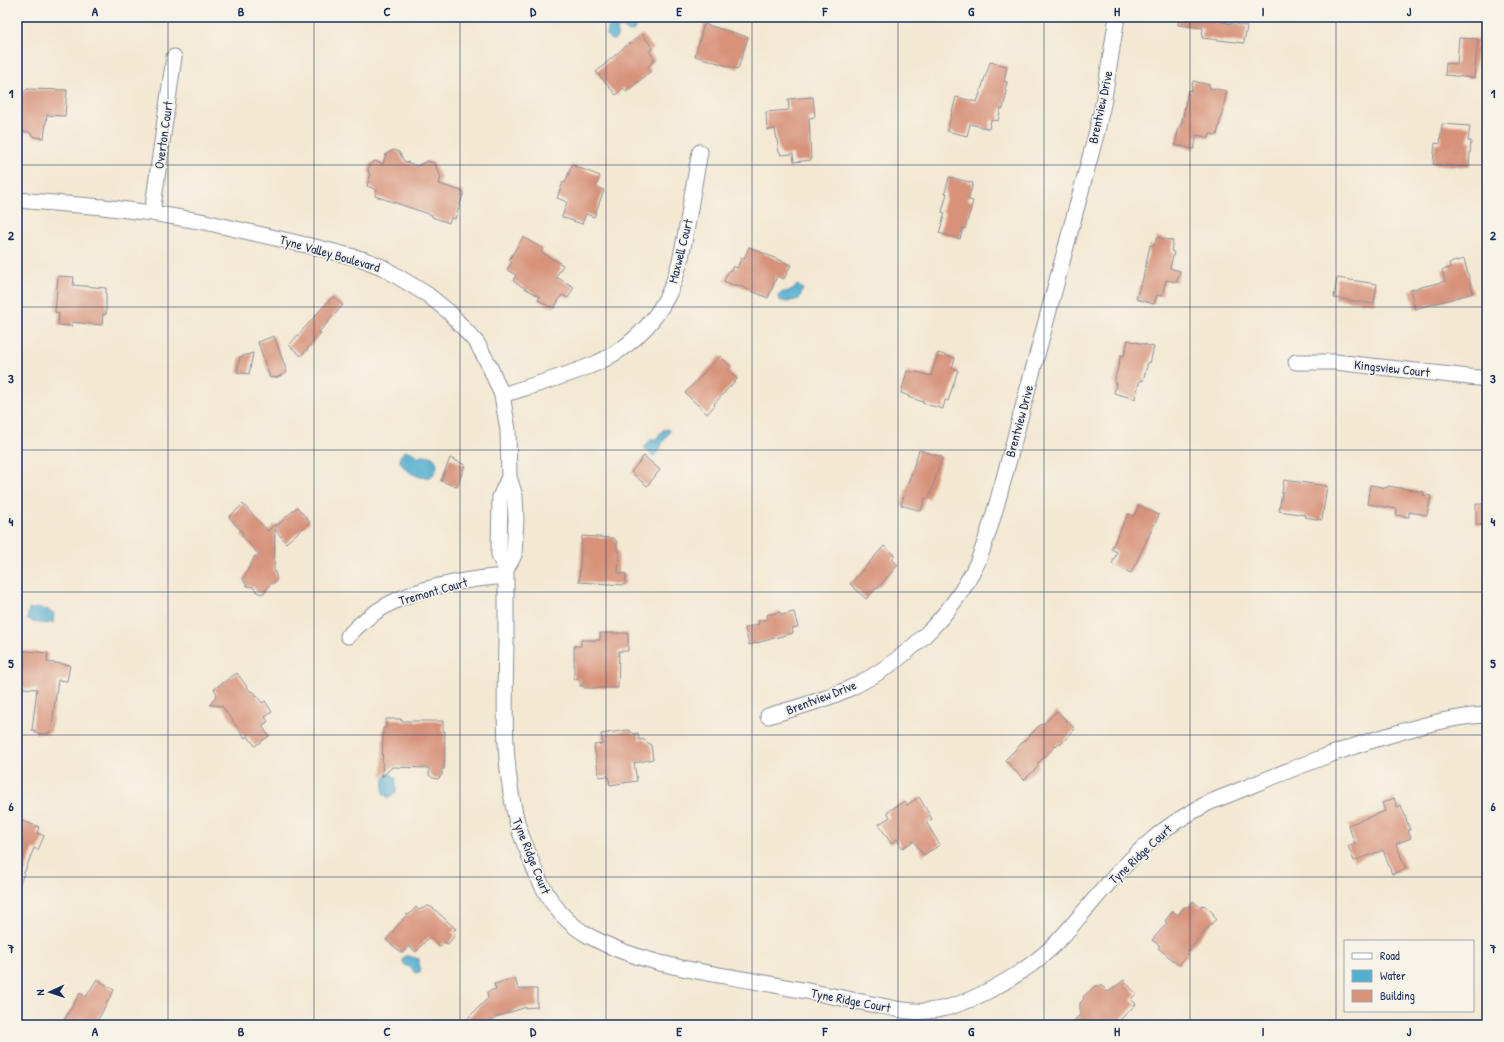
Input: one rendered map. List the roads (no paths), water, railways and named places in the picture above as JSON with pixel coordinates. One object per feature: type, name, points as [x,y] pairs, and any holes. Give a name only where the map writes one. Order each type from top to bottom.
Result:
[{"type":"street","name":"Brentview Drive","points":[[768,716],[826,698],[849,688],[897,659],[924,635],[945,613],[974,569],[988,533],[1004,478],[1096,135],[1103,104],[1117,17]]},
{"type":"street","name":"Overton Court","points":[[152,212],[174,57]]},
{"type":"street","name":"Maxwell Court","points":[[502,395],[544,382],[597,362],[629,344],[651,321],[668,296],[679,264],[685,239],[700,152]]},
{"type":"street","name":"Tyne Valley Boulevard","points":[[17,200],[152,212],[205,222],[315,247],[362,259],[382,267],[428,295],[449,312],[477,343],[489,365],[502,395],[508,430],[509,477],[500,497],[499,555],[506,573]]},
{"type":"street","name":"Kingsview Court","points":[[1296,362],[1335,362],[1487,379]]},
{"type":"street","name":"Tremont Court","points":[[348,636],[371,615],[389,604],[409,595],[506,573]]},
{"type":"street","name":"Tyne Ridge Court","points":[[506,573],[505,706],[508,770],[512,798],[518,825],[544,891],[555,907],[567,920],[586,934],[613,947],[640,958],[662,964],[915,1012],[934,1010],[955,1005],[986,992],[1025,968],[1053,946],[1118,873],[1152,840],[1170,825],[1202,807],[1338,751],[1365,742],[1456,718],[1487,715]]},
{"type":"water","points":[[616,17],[631,17],[634,21],[635,28],[629,32],[623,27],[620,27],[617,30],[617,37],[614,40],[611,40],[607,36],[608,28]]},
{"type":"water","points":[[797,285],[803,289],[799,299],[787,302],[779,300],[778,296],[780,293],[793,290]]},
{"type":"water","points":[[667,429],[670,431],[654,457],[644,448],[652,438],[655,440],[663,430]]},
{"type":"water","points":[[407,451],[418,456],[427,455],[434,458],[437,464],[434,473],[428,477],[420,477],[404,468],[400,461],[400,455]]},
{"type":"water","points":[[34,608],[49,610],[49,612],[54,613],[53,623],[49,622],[48,624],[32,622],[32,620],[27,619],[29,609],[33,610]]},
{"type":"water","points":[[387,774],[391,774],[396,778],[396,793],[390,797],[387,797],[383,793],[384,778]]},
{"type":"water","points":[[405,956],[419,959],[421,969],[420,972],[415,973],[410,967],[404,965],[403,960]]}]
